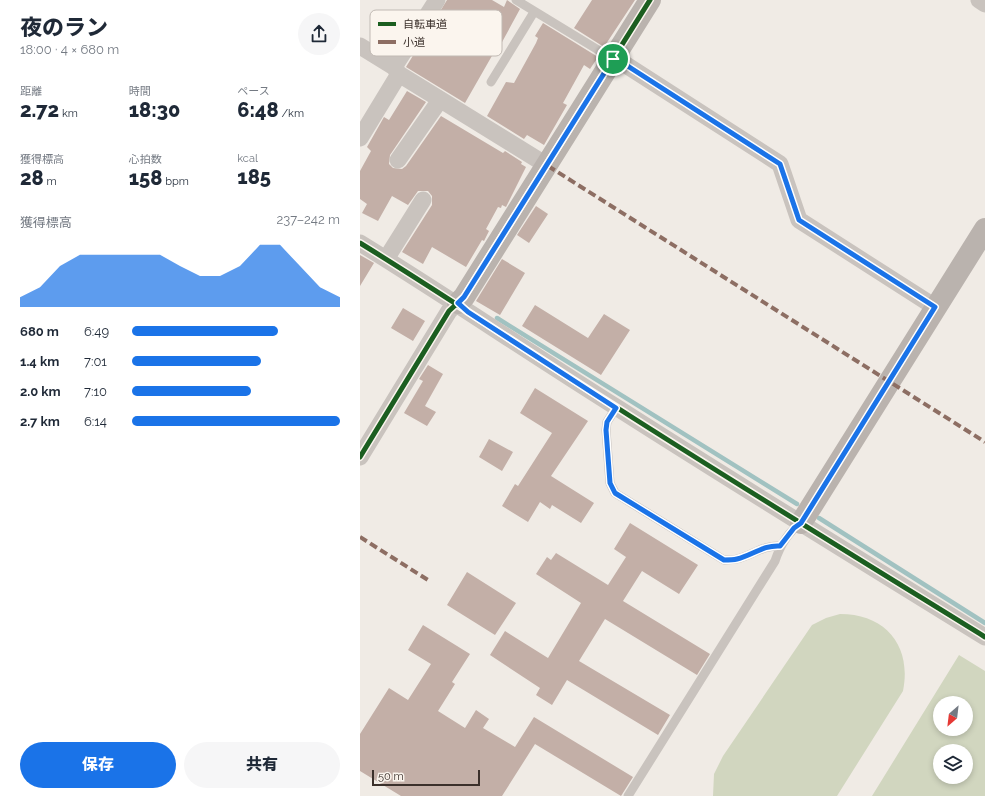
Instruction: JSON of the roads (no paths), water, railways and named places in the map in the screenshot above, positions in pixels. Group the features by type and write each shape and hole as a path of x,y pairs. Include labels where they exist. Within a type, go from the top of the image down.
{"street":[{"path":"431,10 437,0"},
{"path":"360,457 449,311 464,297 548,166 650,0"},
{"path":"979,0 985,4"},
{"path":"360,46 370,53"},
{"path":"374,56 440,100 548,166"},
{"path":"360,138 405,56"},
{"path":"613,59 630,67 780,164 799,220 935,307"},
{"path":"398,160 440,100"},
{"path":"386,259 423,200"},
{"path":"801,523 985,229"},
{"path":"360,243 458,303 468,312 616,408 985,637"}],"lane":[{"path":"516,0 613,59"},
{"path":"491,82 534,12"},
{"path":"616,408 607,422 606,430 610,483 615,493 724,560 737,559 760,548 771,545 780,546"},
{"path":"628,796 775,561 780,546 794,528 801,523"}],"waterway":[{"path":"497,318 797,504"},
{"path":"819,518 985,623"}]}
